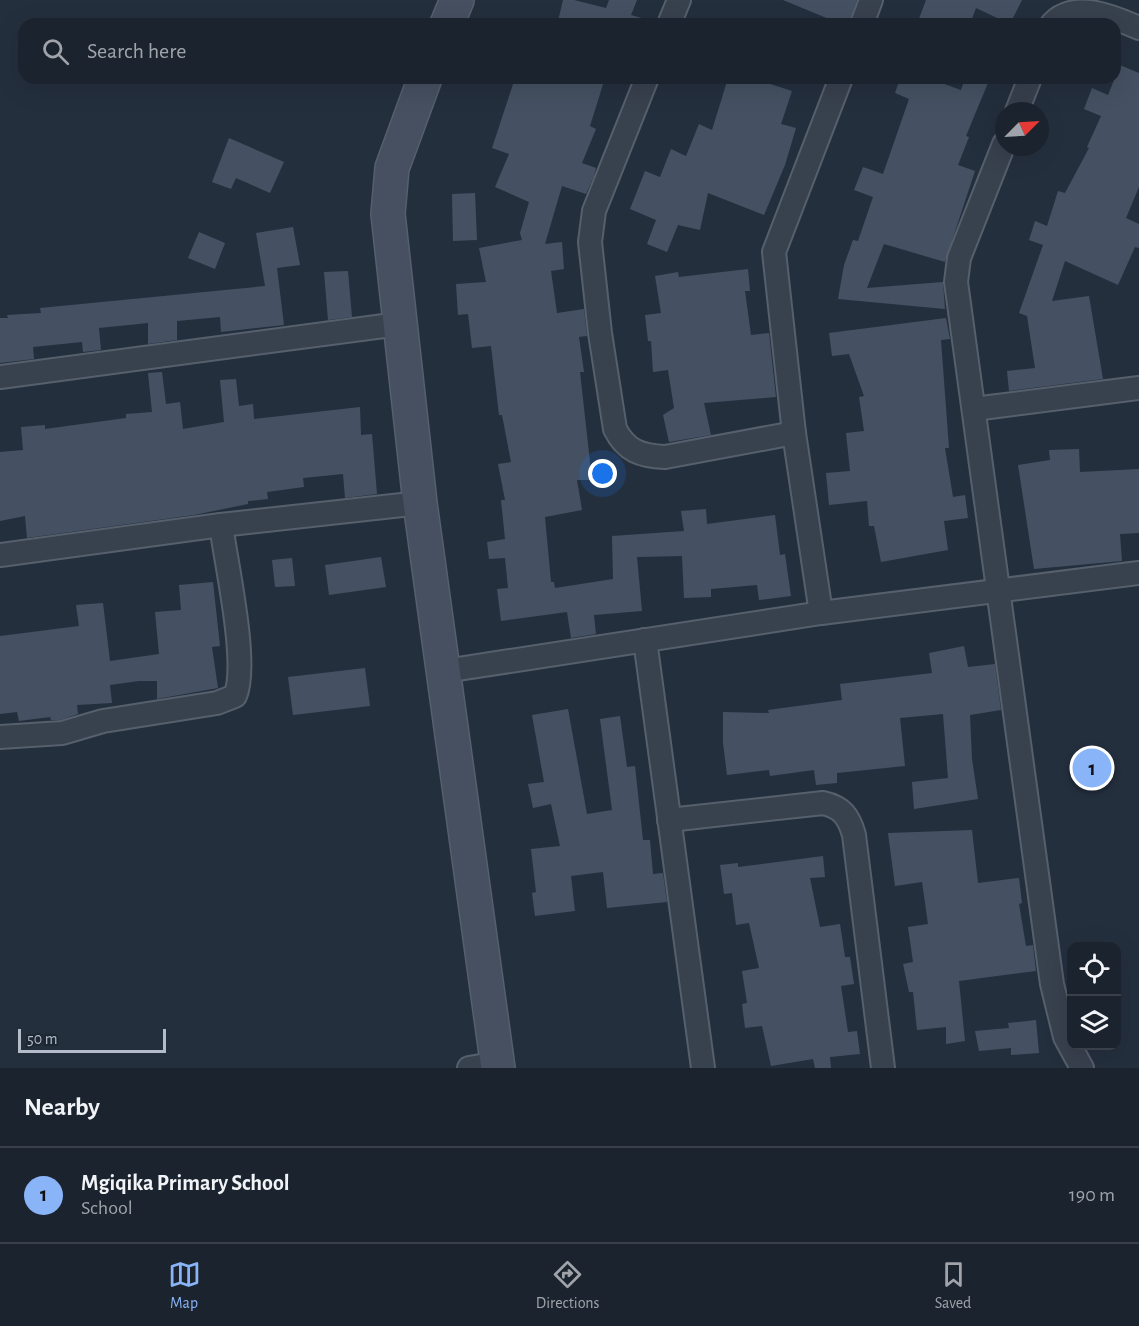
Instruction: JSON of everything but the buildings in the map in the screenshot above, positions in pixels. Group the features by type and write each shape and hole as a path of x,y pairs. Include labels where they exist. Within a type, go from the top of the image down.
{"street":[{"path":"450,18 457,0"},
{"path":"672,18 679,0"},
{"path":"864,18 872,0"},
{"path":"1057,18 1062,11 1078,5 1112,18"},
{"path":"1121,21 1139,28"},
{"path":"423,84 398,146 389,188 388,214 420,503 445,671 488,1066"},
{"path":"646,84 594,211 590,242 600,333 615,429 621,441 632,451 665,457 794,433"},
{"path":"821,613 794,433 774,252 777,239 839,84"},
{"path":"1021,102 1028,84"},
{"path":"999,156 956,270 956,282 1052,984 1065,1037 1082,1068"},
{"path":"0,377 399,324"},
{"path":"974,409 1139,388"},
{"path":"0,555 220,525 420,503"},
{"path":"0,737 62,733 103,721 217,703 235,696 240,681 240,658 220,525"},
{"path":"445,671 821,613 1139,573"},
{"path":"645,640 703,1068"},
{"path":"669,820 823,803 836,806 844,813 854,835 883,1068"}],"place":[{"name":"Mgiqika Primary School","path":"1092,768"}]}
